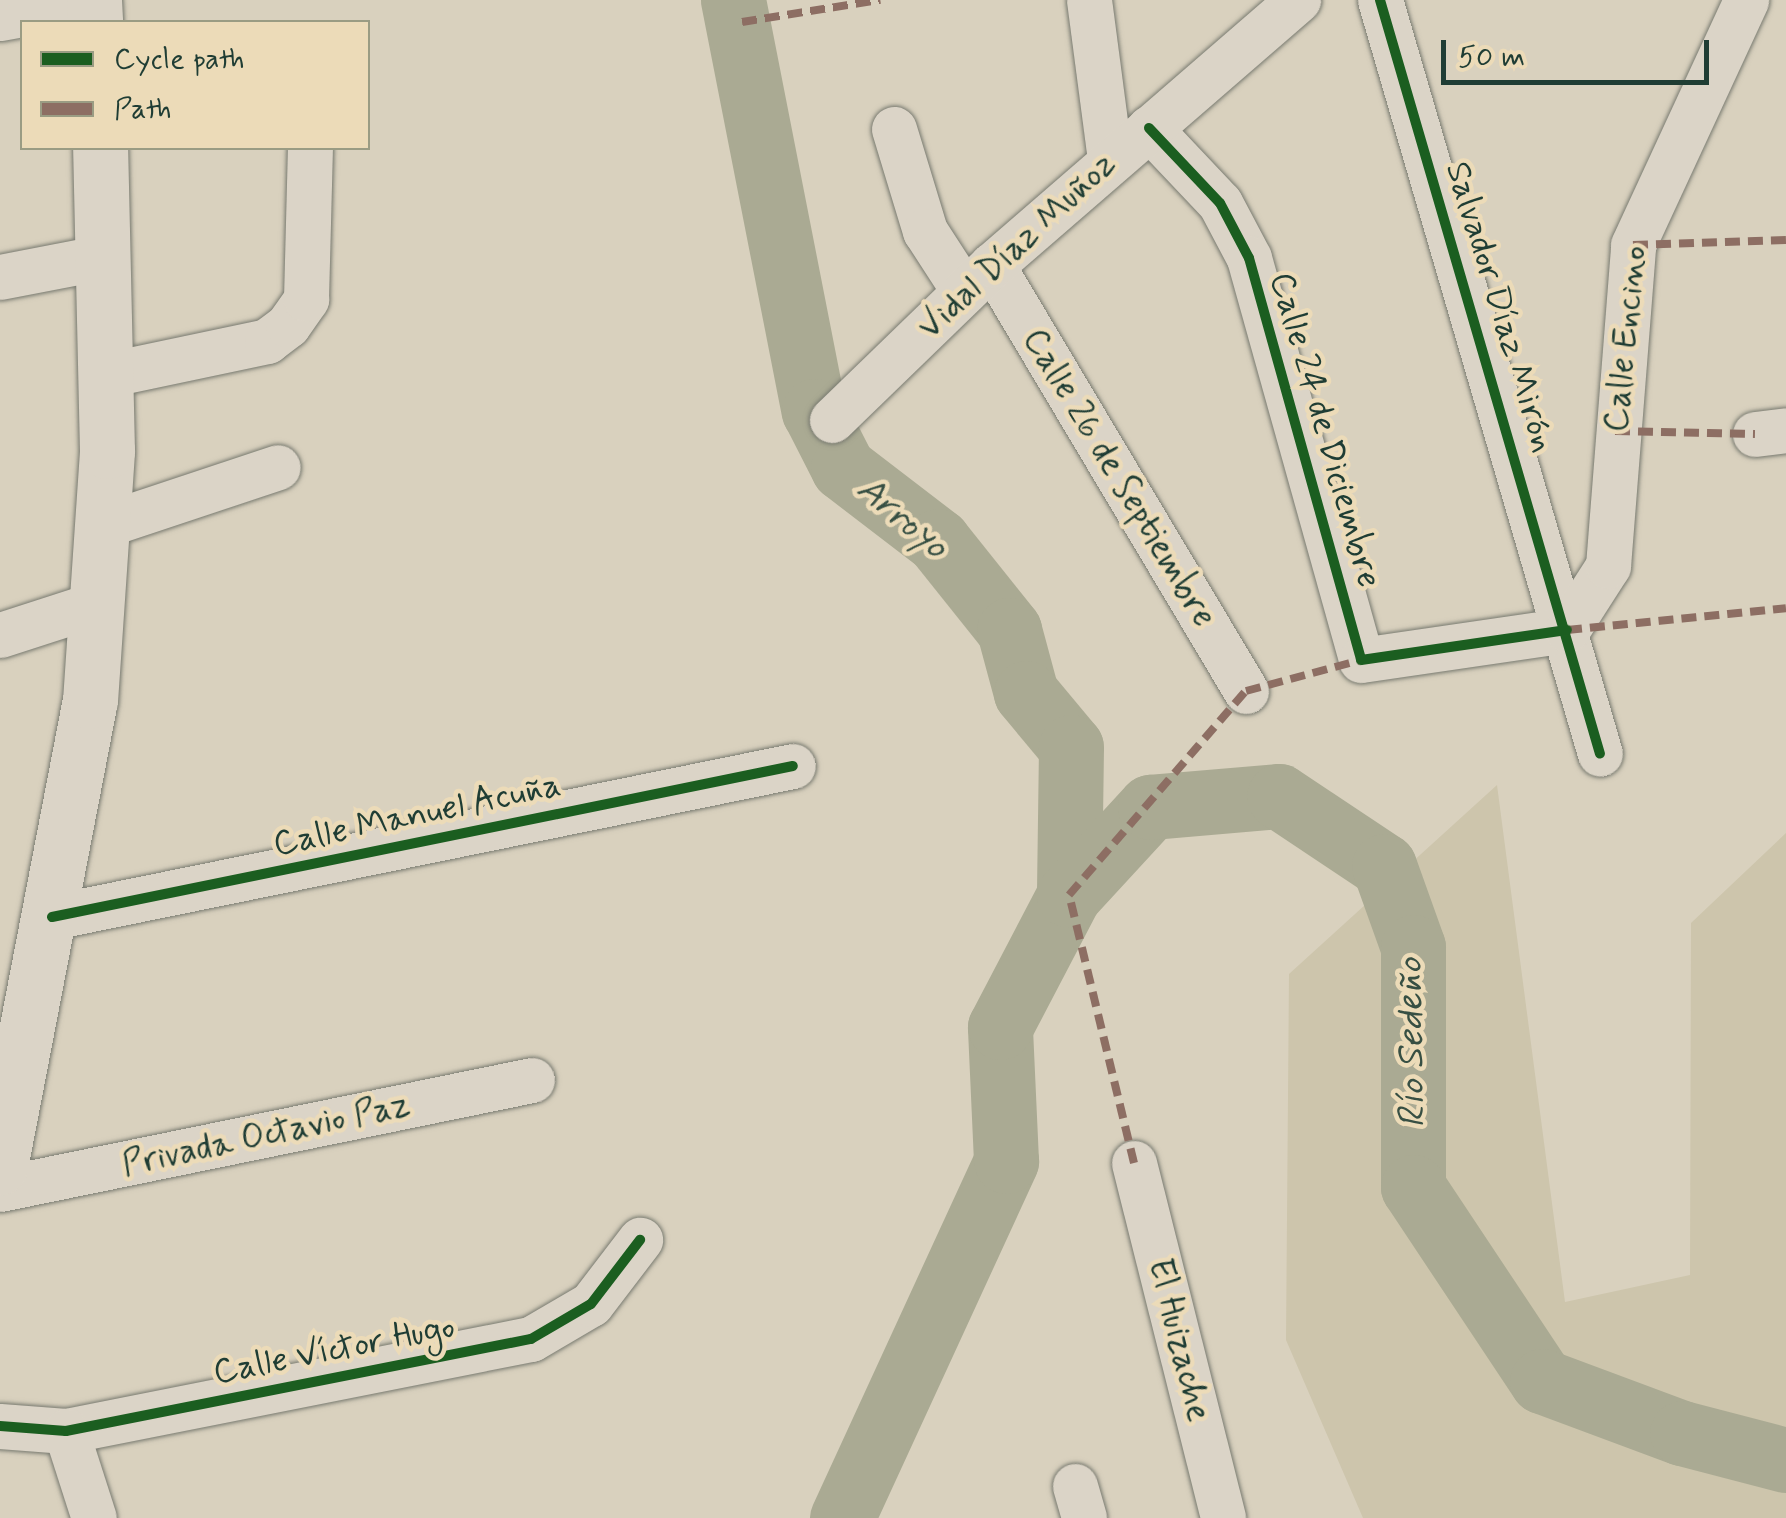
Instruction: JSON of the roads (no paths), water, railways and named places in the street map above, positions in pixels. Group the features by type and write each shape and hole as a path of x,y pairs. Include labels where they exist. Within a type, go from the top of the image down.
{"main road":[{"path":"0,1167 77,789 99,603 106,375 100,150"}],"street":[{"path":"0,18 94,0"},
{"path":"1089,0 1110,159"},
{"name":"Vidal Díaz Muñoz","path":"832,420 978,278 1110,159 1298,0"},
{"name":"Salvador Díaz Mirón","path":"1380,0 1567,630 1600,754"},
{"name":"Calle Encino","path":"1567,630 1608,566 1633,244 1746,0"},
{"name":"Calle 26 de Septiembre","path":"894,128 925,231 978,278 1246,691"},
{"name":"Calle 24 de Diciembre","path":"1149,128 1220,203 1242,241 1361,660 1567,630"},
{"path":"106,375 267,341 288,325 306,299 310,150"},
{"path":"0,277 104,256"},
{"path":"104,526 278,468"},
{"path":"0,634 99,603"},
{"name":"Calle Manuel Acuña","path":"52,917 793,766"},
{"name":"Privada Octavio Paz","path":"0,1189 532,1080"},
{"name":"El Huizache","path":"1134,1163 1223,1518"},
{"name":"Calle Víctor Hugo","path":"0,1426 66,1430 531,1339 591,1304 640,1240"},
{"path":"66,1430 94,1518"}],"waterway":[{"name":"Arroyo","path":"733,0 814,411 843,468 938,541 1009,630 1026,693 1071,747 1069,895"},
{"name":"Río Sedeño","path":"842,1518 1006,1161 1000,1027 1069,895 1150,807 1279,796 1384,866 1413,947 1413,1187 1542,1381 1682,1433 1786,1460"}]}
